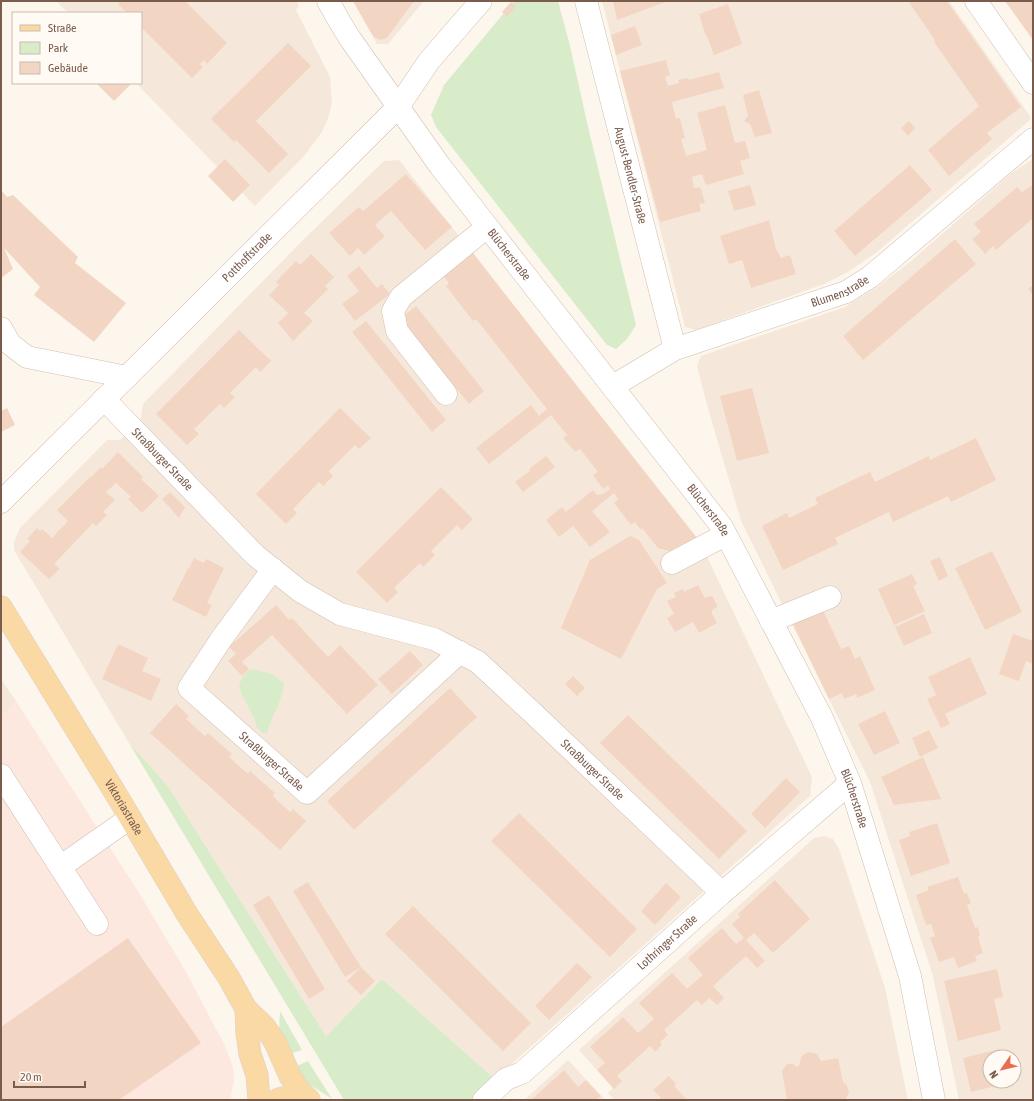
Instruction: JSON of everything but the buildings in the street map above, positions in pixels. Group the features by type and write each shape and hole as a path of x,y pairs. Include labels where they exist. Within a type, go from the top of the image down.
{"main road":[{"name":"Viktoriastraße","path":"1,607 187,914 229,978 246,1009 264,1026 275,1042 290,1076 298,1089 309,1100"},
{"name":"Viktoriastraße","path":"246,1009 247,1033 250,1054 257,1075 259,1100"},
{"path":"277,1100 281,1098 296,1097 309,1100"}],"street":[{"name":"Blücherstraße","path":"328,1 340,24 440,166 613,386 722,528 822,718 850,783 910,976 934,1100"},
{"name":"Potthoffstraße","path":"1,502 398,107 429,61 481,1"},
{"name":"August-Bendler-Straße","path":"586,1 675,349"},
{"path":"976,1 1033,82"},
{"name":"Blumenstraße","path":"613,386 675,349 846,292 870,277 1033,139"},
{"path":"446,394 397,331 393,311 401,297 487,227"},
{"path":"1,328 10,344 27,357 127,377"},
{"name":"Straßburger Straße","path":"104,399 255,555 300,591 340,614 434,639 478,662 722,893"},
{"path":"672,563 725,535"},
{"name":"Straßburger Straße","path":"273,569 222,638 189,688 307,793 460,652"},
{"path":"771,621 830,597"},
{"path":"1,775 97,924"},
{"name":"Lothringer Straße","path":"484,1100 506,1080 522,1073 722,893 850,783"},
{"path":"60,867 130,818"}],"shaded area":[{"path":"56,1 297,1 299,6 296,10 330,77 332,102 329,116 322,132 304,156 255,206 137,84 142,84 142,12 67,12"},
{"path":"353,1 424,1 388,44 377,44"},
{"path":"602,1 949,1 1030,116 1030,120 877,252 848,272 824,284 696,330 685,327"},
{"path":"1033,159 1033,1100 959,1100 933,976 870,782 741,521 697,366 701,356 845,307 877,287 910,262 1013,172"},
{"path":"399,160 699,540 812,777 810,796 495,1079 382,979 326,1036 167,785 129,743 14,550 14,542 20,528 107,440 120,440 141,418 143,404 299,244 384,161"},
{"path":"1,679 16,701 1,717"},
{"path":"16,701 139,893 186,972 225,1046 233,1067 234,1080 230,1100 1,1100 1,717"},
{"path":"824,836 833,839 839,849 885,988 908,1100 614,1100 608,1093 613,1088 579,1050 814,838"},
{"path":"568,1060 605,1100 524,1100"}],"green space":[{"path":"514,1 558,1 636,325 627,339 616,349 607,345 436,127 431,115 444,85"},
{"path":"252,669 272,674 284,683 279,703 267,733 262,733 256,726 255,720 239,687 241,680 246,673"},
{"path":"129,743 167,785 326,1036 382,979 495,1079 473,1100 344,1100"},
{"path":"280,1011 302,1050 289,1054 279,1032"},
{"path":"308,1061 332,1099 307,1082 295,1067"}]}
